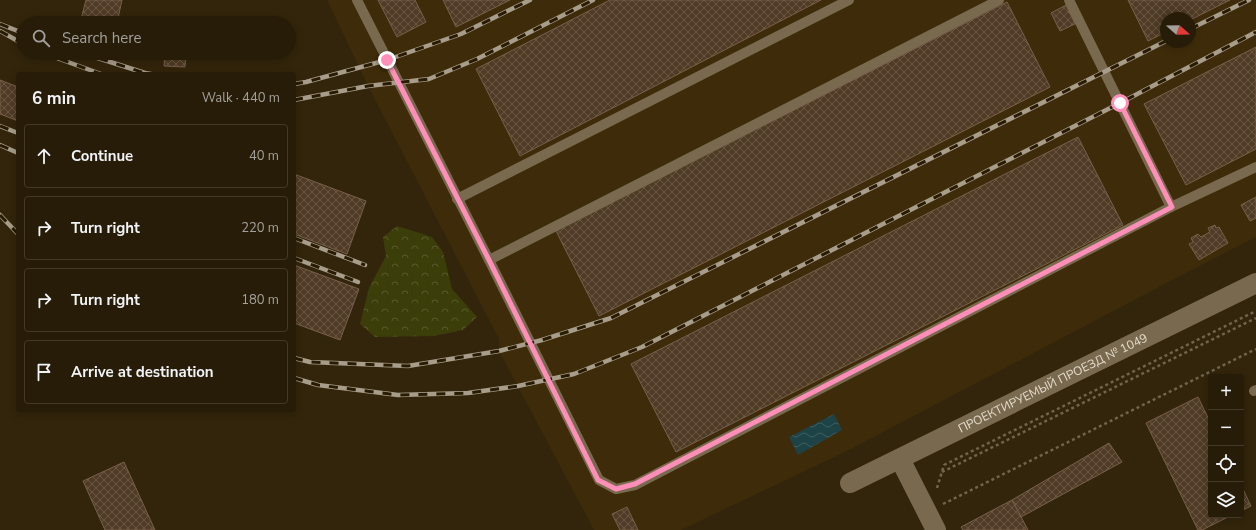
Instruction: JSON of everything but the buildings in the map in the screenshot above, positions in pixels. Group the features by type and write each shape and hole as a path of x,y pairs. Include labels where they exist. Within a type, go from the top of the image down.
{"street":[{"name":"ПРОЕКТИРУЕМЫЙ ПРОЕЗД № 1049","path":"850,484 1256,283"},
{"path":"900,459 936,530"}],"lane":[{"path":"357,0 489,260 598,480 616,489 642,481 1172,207 1256,167"},
{"path":"457,199 849,0"},
{"path":"489,260 1000,0"},
{"path":"1069,0 1172,207"}],"path":[{"path":"939,494 936,489 944,465 1256,311"},
{"path":"942,472 1256,318"},
{"path":"943,504 1256,349"},
{"path":"941,499 946,510"}],"shaded area":[{"path":"327,0 1256,0 1256,237 845,452 681,530 594,530 499,351 499,339 368,86"}],"green space":[{"path":"397,226 432,237 443,252 452,289 477,317 463,330 434,336 375,337 360,324 369,288 386,256 383,237"}],"water":[{"path":"834,414 842,430 798,455 789,437"}],"railway":[{"path":"296,84 387,60 461,34 530,0"},
{"path":"296,100 368,86 429,79 477,59 593,0"},
{"path":"1196,26 1249,0"},
{"path":"0,24 16,30"},
{"path":"0,31 16,40"},
{"path":"296,379 318,385 398,395 468,393 518,386 574,374 642,347 1256,32"},
{"path":"296,358 310,362 408,366 499,351 542,340 611,318 1160,44"},
{"path":"62,60 95,72"},
{"path":"104,60 142,72"},
{"path":"0,126 16,132"},
{"path":"0,145 16,152"},
{"path":"0,215 16,232"},
{"path":"296,239 365,265"},
{"path":"296,259 358,282"}],"route":[{"path":"387,60 489,260 598,480 616,489 635,484 1172,207 1120,103"}]}
